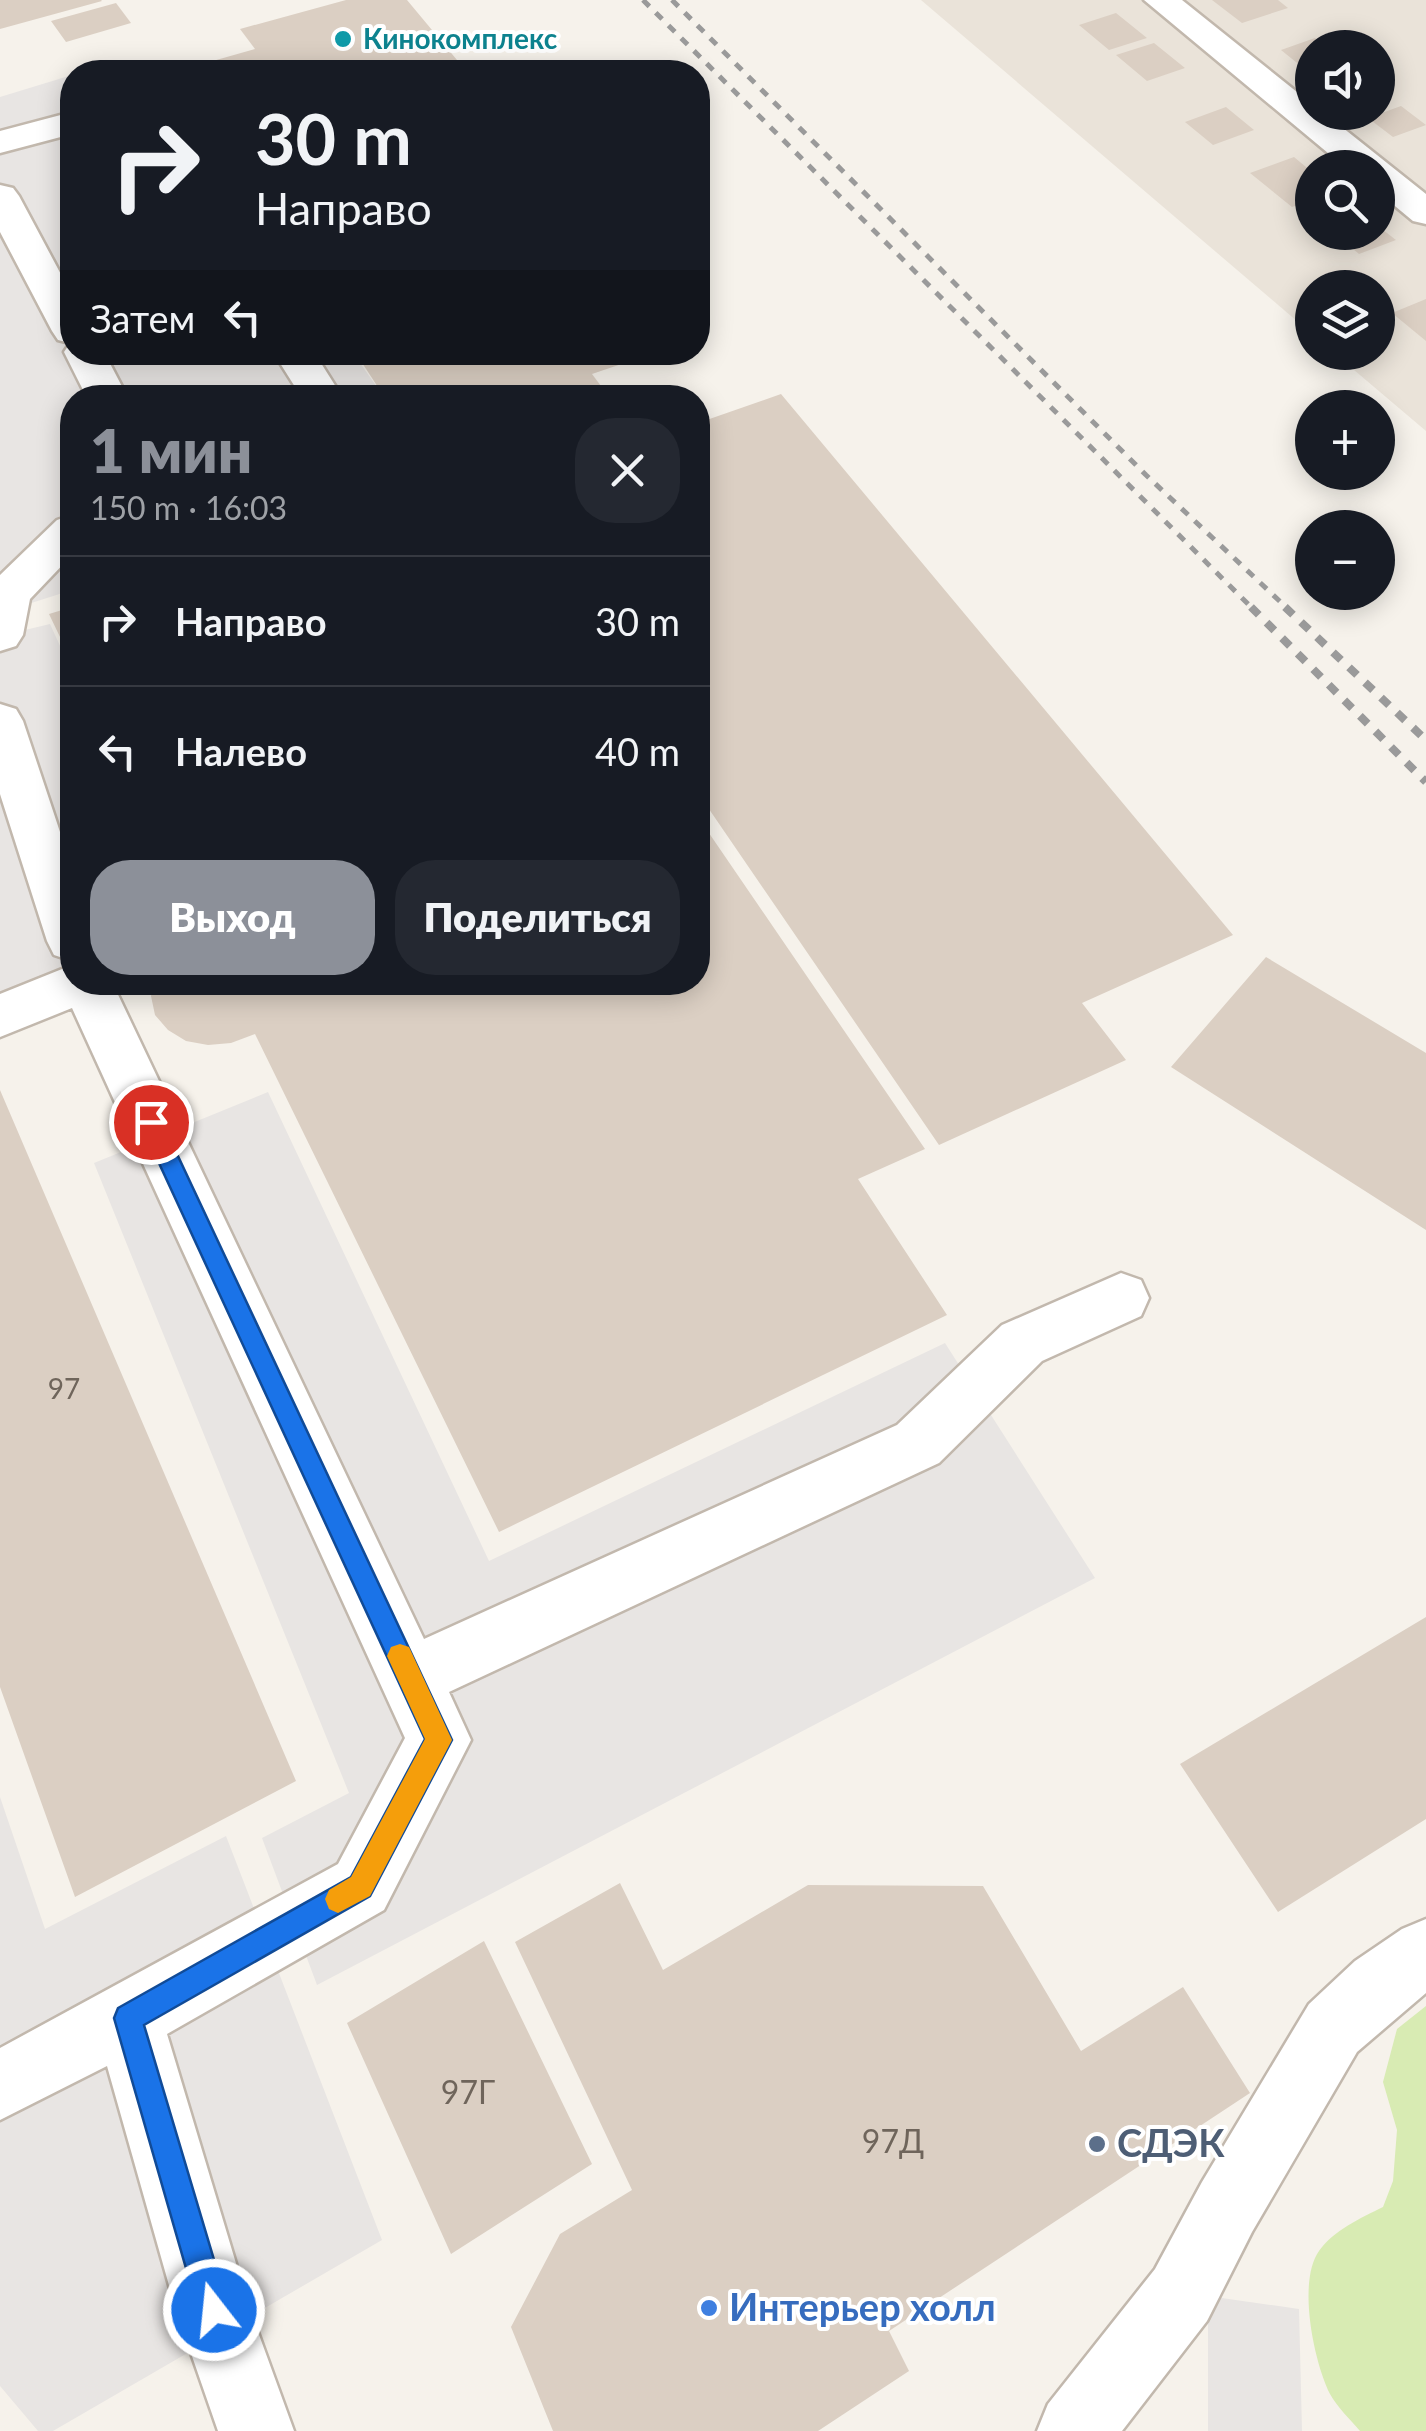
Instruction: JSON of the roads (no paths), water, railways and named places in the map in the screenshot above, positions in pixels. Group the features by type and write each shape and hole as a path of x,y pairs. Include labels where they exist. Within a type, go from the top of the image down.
{"street":[{"path":"1161,0 1347,150"},
{"path":"0,142 60,126"},
{"path":"1395,188 1426,213"},
{"path":"0,196 60,308"},
{"path":"0,286 43,276"},
{"path":"0,635 9,593 60,542"},
{"path":"0,721 60,904"},
{"path":"0,1016 60,992"},
{"path":"0,2086 361,1887 438,1740 90,995"},
{"path":"410,1678 918,1444 1022,1343 1121,1298"},
{"path":"1075,2431 1181,2295 1227,2207 1333,2028 1379,1984 1426,1953"},
{"path":"128,2018 214,2310 256,2431"}],"railway":[{"path":"643,0 703,60"},
{"path":"672,0 1146,475 1288,609"},
{"path":"710,67 1253,609"},
{"path":"1285,607 1426,740"},
{"path":"1253,609 1426,782"}],"place":[{"name":"Кинокомплекс","path":"343,39"},
{"name":"СДЭК","path":"1097,2144"},
{"name":"Интерьер холл","path":"709,2308"}]}
